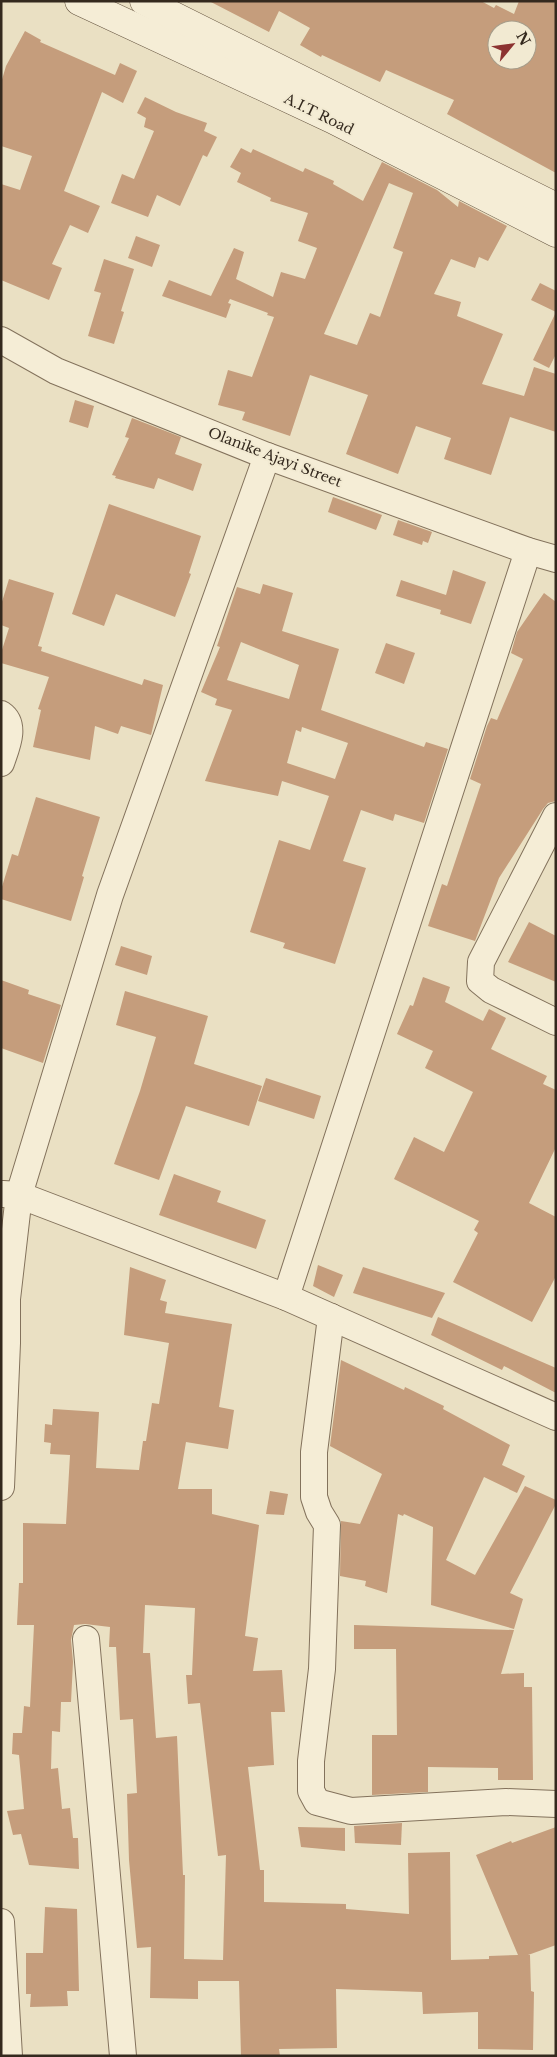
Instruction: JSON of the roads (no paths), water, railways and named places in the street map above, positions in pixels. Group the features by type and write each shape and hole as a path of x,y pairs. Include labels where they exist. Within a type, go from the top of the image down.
{"street":[{"name":"A.I.T Road","path":"79,1 332,119 556,233"},
{"name":"A.I.T Road","path":"144,1 556,207"},
{"name":"Olanike Ajayi Street","path":"1,340 56,371 267,456 528,551 556,559"},
{"path":"1,1487 7,1343 10,1194 110,895 267,456"},
{"path":"286,1297 528,551"},
{"path":"1,714 6,717 10,736 1,763"},
{"path":"556,816 481,962 480,981 491,990 556,1022"},
{"path":"10,1194 286,1297 556,1417"},
{"path":"331,1317 314,1452 314,1497 319,1512 327,1525 322,1669 311,1761 311,1790 317,1802 351,1811 506,1802 556,1804"},
{"path":"86,1639 123,2056"},
{"path":"1,1922 9,2056"}]}
